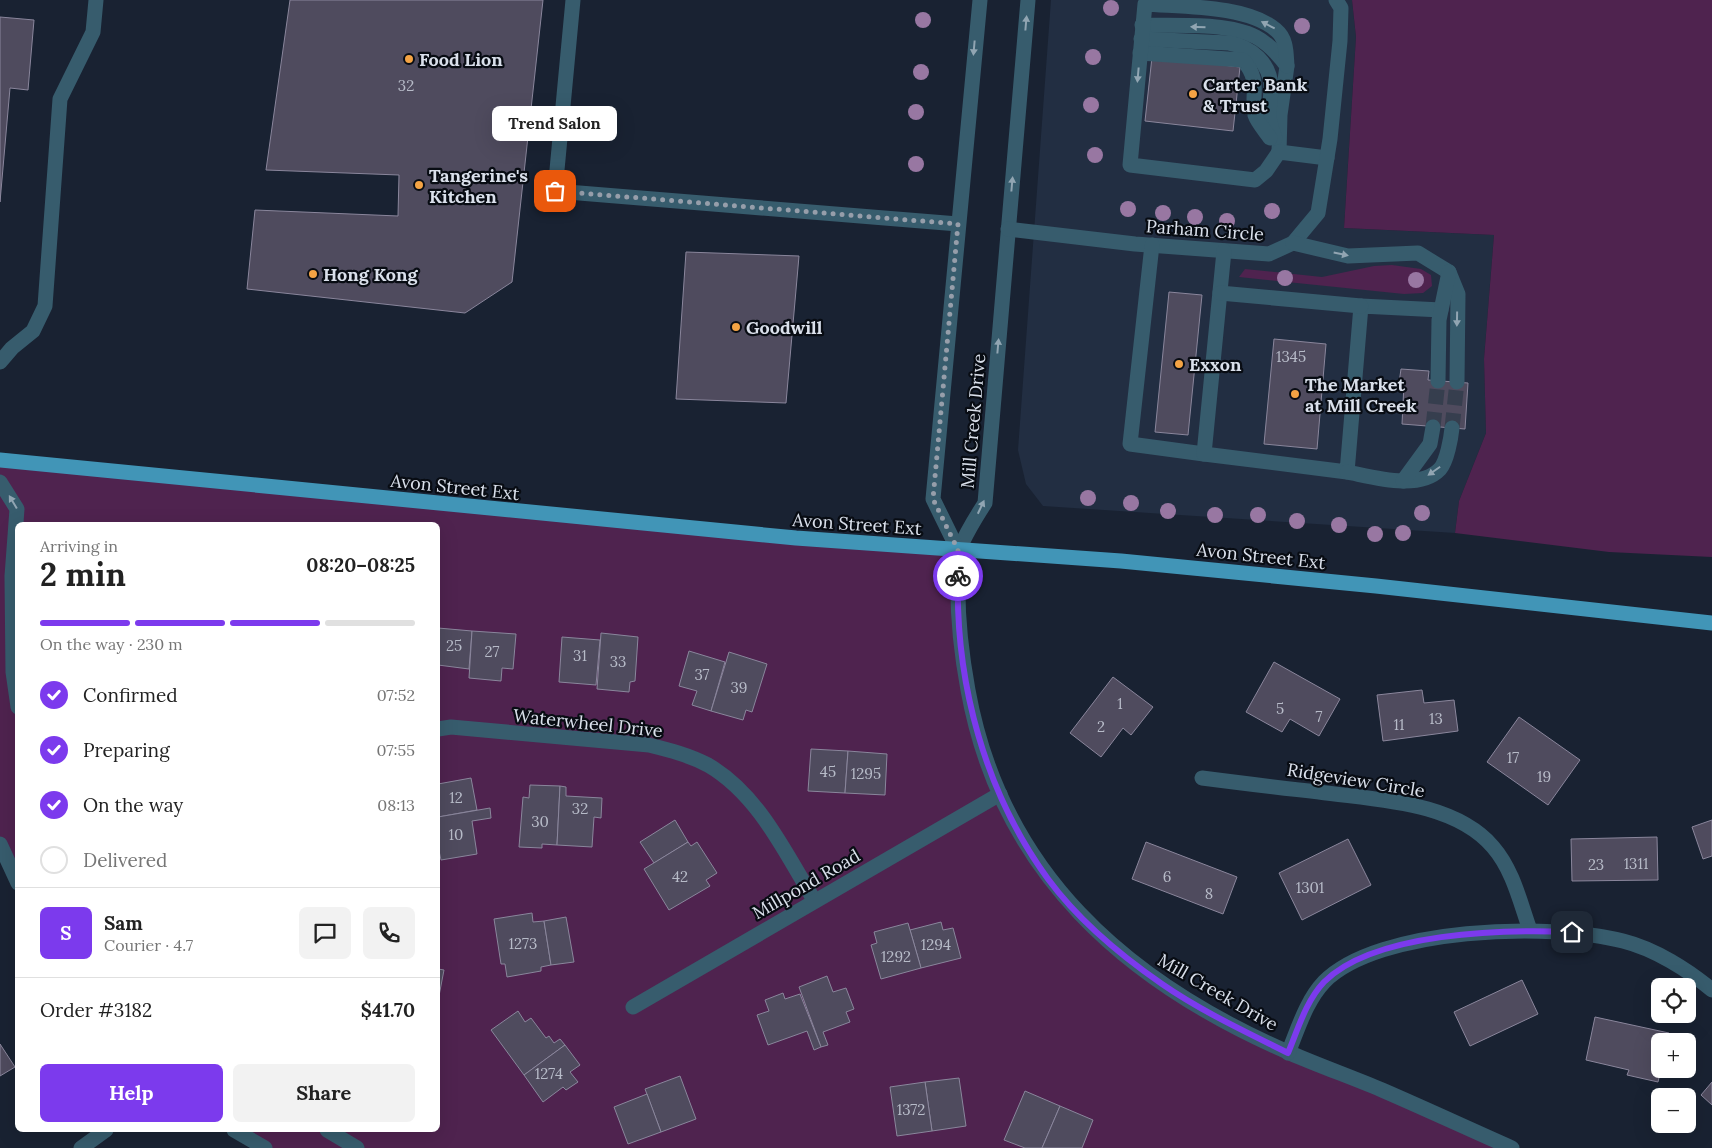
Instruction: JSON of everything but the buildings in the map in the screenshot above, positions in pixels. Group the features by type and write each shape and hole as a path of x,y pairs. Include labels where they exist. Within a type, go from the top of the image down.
{"main road":[{"name":"Avon Street Ext","path":"0,460 570,517 958,550 1140,563 1376,586 1712,623"}],"street":[{"path":"0,362 12,348 33,331 45,306 60,99 93,32 96,0"},
{"path":"574,0 555,191 958,224"},
{"path":"958,550 933,499 980,0"},
{"name":"Mill Creek Drive","path":"1028,0 985,503 958,550 959,644 970,706 986,760 1000,794 1024,842 1049,880 1077,914 1110,945 1163,985 1234,1026 1288,1053 1380,1090 1512,1148"},
{"name":"Parham Circle","path":"1008,229 1152,245 1269,254 1294,243 1318,213 1327,158 1340,41 1341,8 1336,0"},
{"path":"1144,4 1242,12 1277,30 1286,46 1287,66 1280,115 1280,152 1266,171 1255,180 1130,165 1144,4"},
{"path":"1141,39 1237,30 1256,37 1274,50 1287,66"},
{"path":"1141,39 1229,44 1242,46 1257,55 1267,70 1271,86 1269,118 1280,152"},
{"path":"1280,152 1327,158"},
{"path":"1294,243 1348,256 1418,253 1450,272 1458,294 1457,382"},
{"path":"1152,245 1130,444 1417,482 1440,468 1450,443 1452,428"},
{"path":"1204,454 1224,251"},
{"path":"1438,381 1441,310 1450,272"},
{"path":"1220,293 1361,306 1441,310"},
{"path":"1347,472 1361,306"},
{"path":"1403,481 1430,444 1433,427"},
{"path":"0,482 17,509 16,522"},
{"path":"15,536 12,576 13,672 15,686"},
{"name":"Waterwheel Drive","path":"440,729 451,728 649,745 681,754 708,765 736,786 759,811 814,900"},
{"name":"Ridgeview Circle","path":"1202,778 1403,803 1440,813 1473,829 1493,847 1508,869 1530,930"},
{"name":"Millpond Road","path":"632,1007 1000,794"},
{"path":"0,844 15,876"},
{"path":"1288,1053 1311,999 1325,982 1347,965 1379,950 1416,941 1530,930 1572,932 1624,941 1663,958 1710,984"},
{"path":"81,1148 103,1132"},
{"path":"237,1132 265,1148"},
{"path":"330,1132 358,1148"}],"shaded area":[{"path":"1051,0 1352,0 1356,37 1344,228 1494,235 1484,359 1486,433 1459,501 1455,533 1043,506 1026,484 1018,450"},
{"path":"1352,0 1712,0 1712,557 1609,552 1455,533 1459,501 1486,433 1484,359 1494,235 1344,228 1356,37"},
{"path":"1392,265 1421,269 1431,275 1432,286 1423,293 1404,294 1239,277 1245,269 1322,277 1374,266"},
{"path":"0,460 958,550 959,644 1000,794 1077,914 1234,1026 1512,1148 265,1148 237,1132 440,1132 440,522 15,522 15,878 0,844"}],"tunnel":[{"path":"1433,427 1438,381"},
{"path":"1452,428 1457,382"}],"way so far":[{"path":"555,191 958,224 933,499 958,550 958,576"}],"place":[{"name":"Food Lion","path":"409,59"},
{"name":"Carter Bank & Trust","path":"1193,94"},
{"name":"Tangerine's Kitchen","path":"419,185"},
{"name":"Trend Salon","path":"555,191"},
{"name":"Hong Kong","path":"313,274"},
{"name":"Goodwill","path":"736,327"},
{"name":"Exxon","path":"1179,364"},
{"name":"The Market at Mill Creek","path":"1295,394"}],"route":[{"path":"958,576 959,644 970,706 986,760 1000,794 1024,842 1049,880 1077,914 1110,945 1163,985 1234,1026 1288,1053 1311,999 1325,982 1347,965 1379,950 1416,941 1518,930 1572,932"}]}
